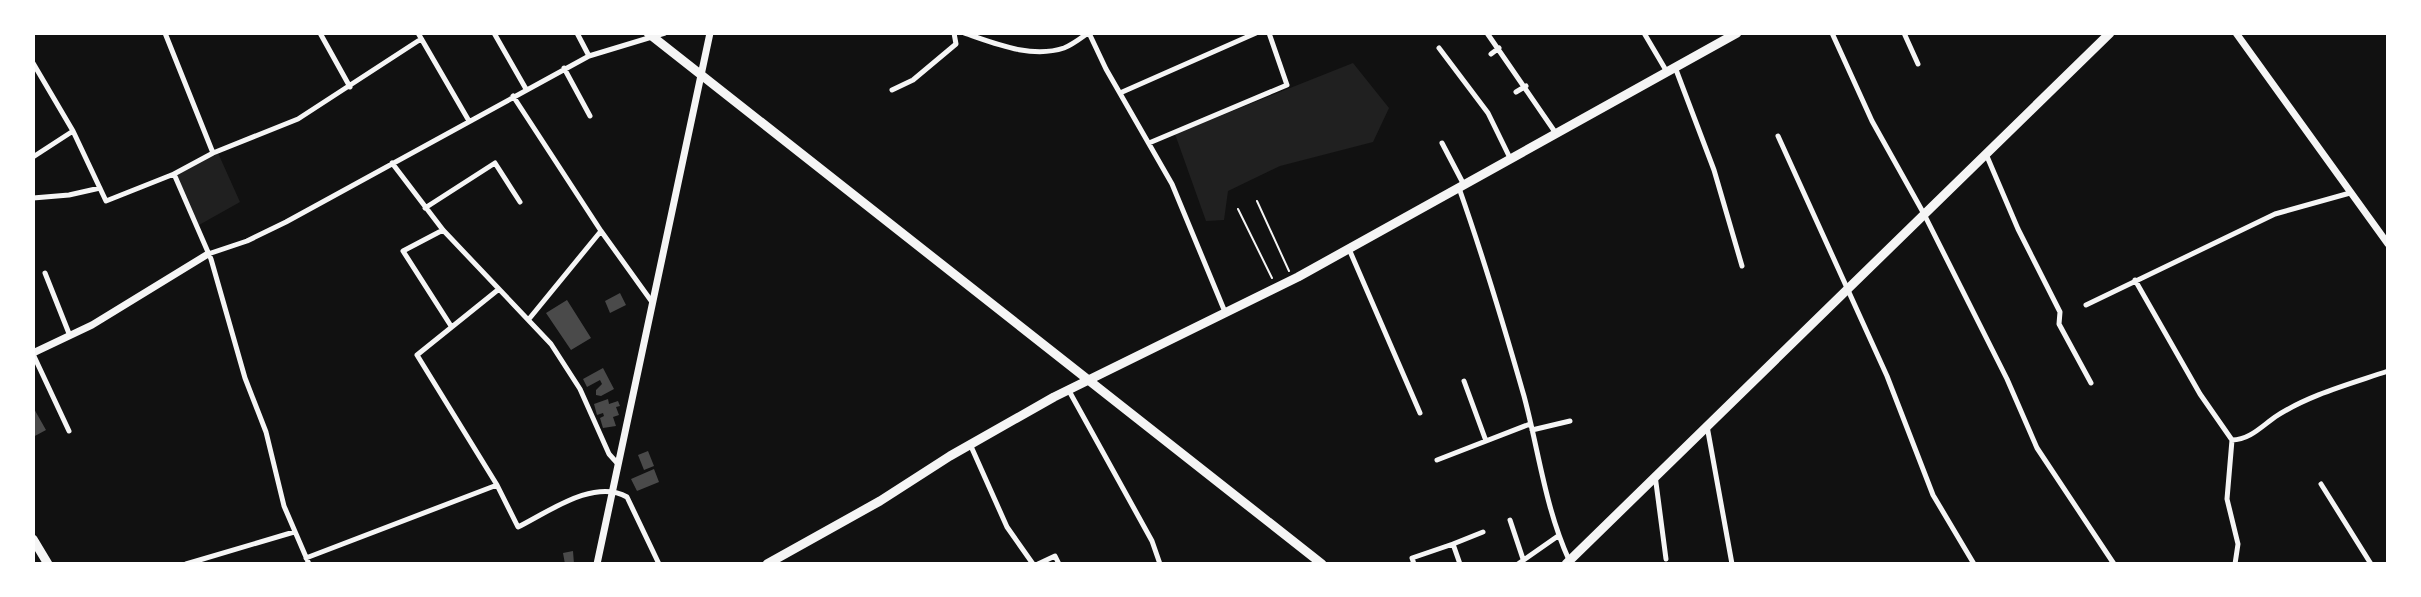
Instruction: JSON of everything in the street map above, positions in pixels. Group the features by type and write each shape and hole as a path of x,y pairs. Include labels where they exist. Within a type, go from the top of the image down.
{"main road":[{"path":"767,564 880,501 970,444 1068,389 1349,250 1555,132 1737,33"},
{"path":"1569,563 2110,33"},
{"path":"650,35 1322,564"},
{"path":"33,539 48,564"}],"street":[{"path":"165,33 214,153"},
{"path":"320,33 350,87"},
{"path":"494,33 526,89"},
{"path":"577,33 589,56"},
{"path":"69,431 33,353 70,336 208,254 247,241 564,68 589,56 650,35 665,33"},
{"path":"597,564 710,33"},
{"path":"892,90 913,80 956,44 954,33"},
{"path":"964,33 1003,47 1044,50 1063,48 1089,33 1119,93 1172,184 1225,312"},
{"path":"1119,93 1256,33"},
{"path":"1149,143 1287,85 1269,33"},
{"path":"1487,33 1555,132"},
{"path":"1644,33 1671,69 1714,170 1742,266"},
{"path":"1832,33 1872,121 1924,215 2007,379 2037,448 2114,564"},
{"path":"1904,33 1918,64"},
{"path":"2236,33 2350,193 2385,234 2388,244"},
{"path":"33,63 73,131 106,201 174,174 214,153 273,131 350,87 419,36 468,121"},
{"path":"1439,48 1488,113 1510,158"},
{"path":"1491,54 1499,48"},
{"path":"564,68 590,116"},
{"path":"1517,92 1525,86"},
{"path":"513,96 601,231 652,302"},
{"path":"33,157 73,131"},
{"path":"1778,136 1892,388 1933,495 1974,564"},
{"path":"1442,144 1462,186 1531,427 1546,499 1569,563"},
{"path":"1986,154 2018,229 2060,312 2059,324 2091,383"},
{"path":"392,163 443,230 551,344 580,389 609,454 618,464"},
{"path":"425,208 495,163 520,202"},
{"path":"174,174 208,254 245,378 267,432 284,506 308,561 498,485"},
{"path":"33,198 69,195 100,188"},
{"path":"2086,306 2275,214 2350,193"},
{"path":"443,230 403,251 451,326"},
{"path":"529,319 601,231"},
{"path":"1349,250 1420,413"},
{"path":"45,273 70,336"},
{"path":"2135,281 2200,394 2232,440 2227,499 2238,544 2235,564"},
{"path":"499,289 417,355 498,485 518,527 595,492 612,491 627,498 659,564"},
{"path":"2067,359 2076,354"},
{"path":"2232,440 2243,440 2279,415 2317,396 2388,371"},
{"path":"1464,381 1486,441"},
{"path":"1068,389 1152,541 1160,564"},
{"path":"1437,460 1531,427 1570,421"},
{"path":"1707,425 1732,564"},
{"path":"970,444 1007,527 1032,564"},
{"path":"1656,475 1666,559"},
{"path":"2321,484 2371,564"},
{"path":"1510,520 1520,561 1558,536"},
{"path":"186,564 294,532"},
{"path":"1414,564 1412,558 1483,533"},
{"path":"1453,544 1460,564"},
{"path":"1038,564 1055,556 1059,564"}],"path":[{"path":"1257,201 1290,272"},
{"path":"1238,209 1274,282"}],"shaded area":[{"path":"1353,63 1389,108 1373,142 1280,166 1228,191 1224,220 1206,221 1175,134"},
{"path":"218,153 240,202 199,225 177,175"}],"building":[{"path":"620,293 626,305 610,313 605,301"},
{"path":"567,300 591,338 571,350 546,313"},
{"path":"603,368 614,389 601,396 596,395 596,390 602,384 600,380 587,387 583,379"},
{"path":"608,399 609,404 618,401 620,406 616,407 619,415 613,417 616,426 603,428 600,418 604,416 603,413 597,415 594,404"},
{"path":"33,407 46,430 33,437"},
{"path":"648,451 654,466 644,470 638,455"},
{"path":"654,469 659,482 637,491 631,479"},
{"path":"573,551 574,564 565,564 563,553"}]}
